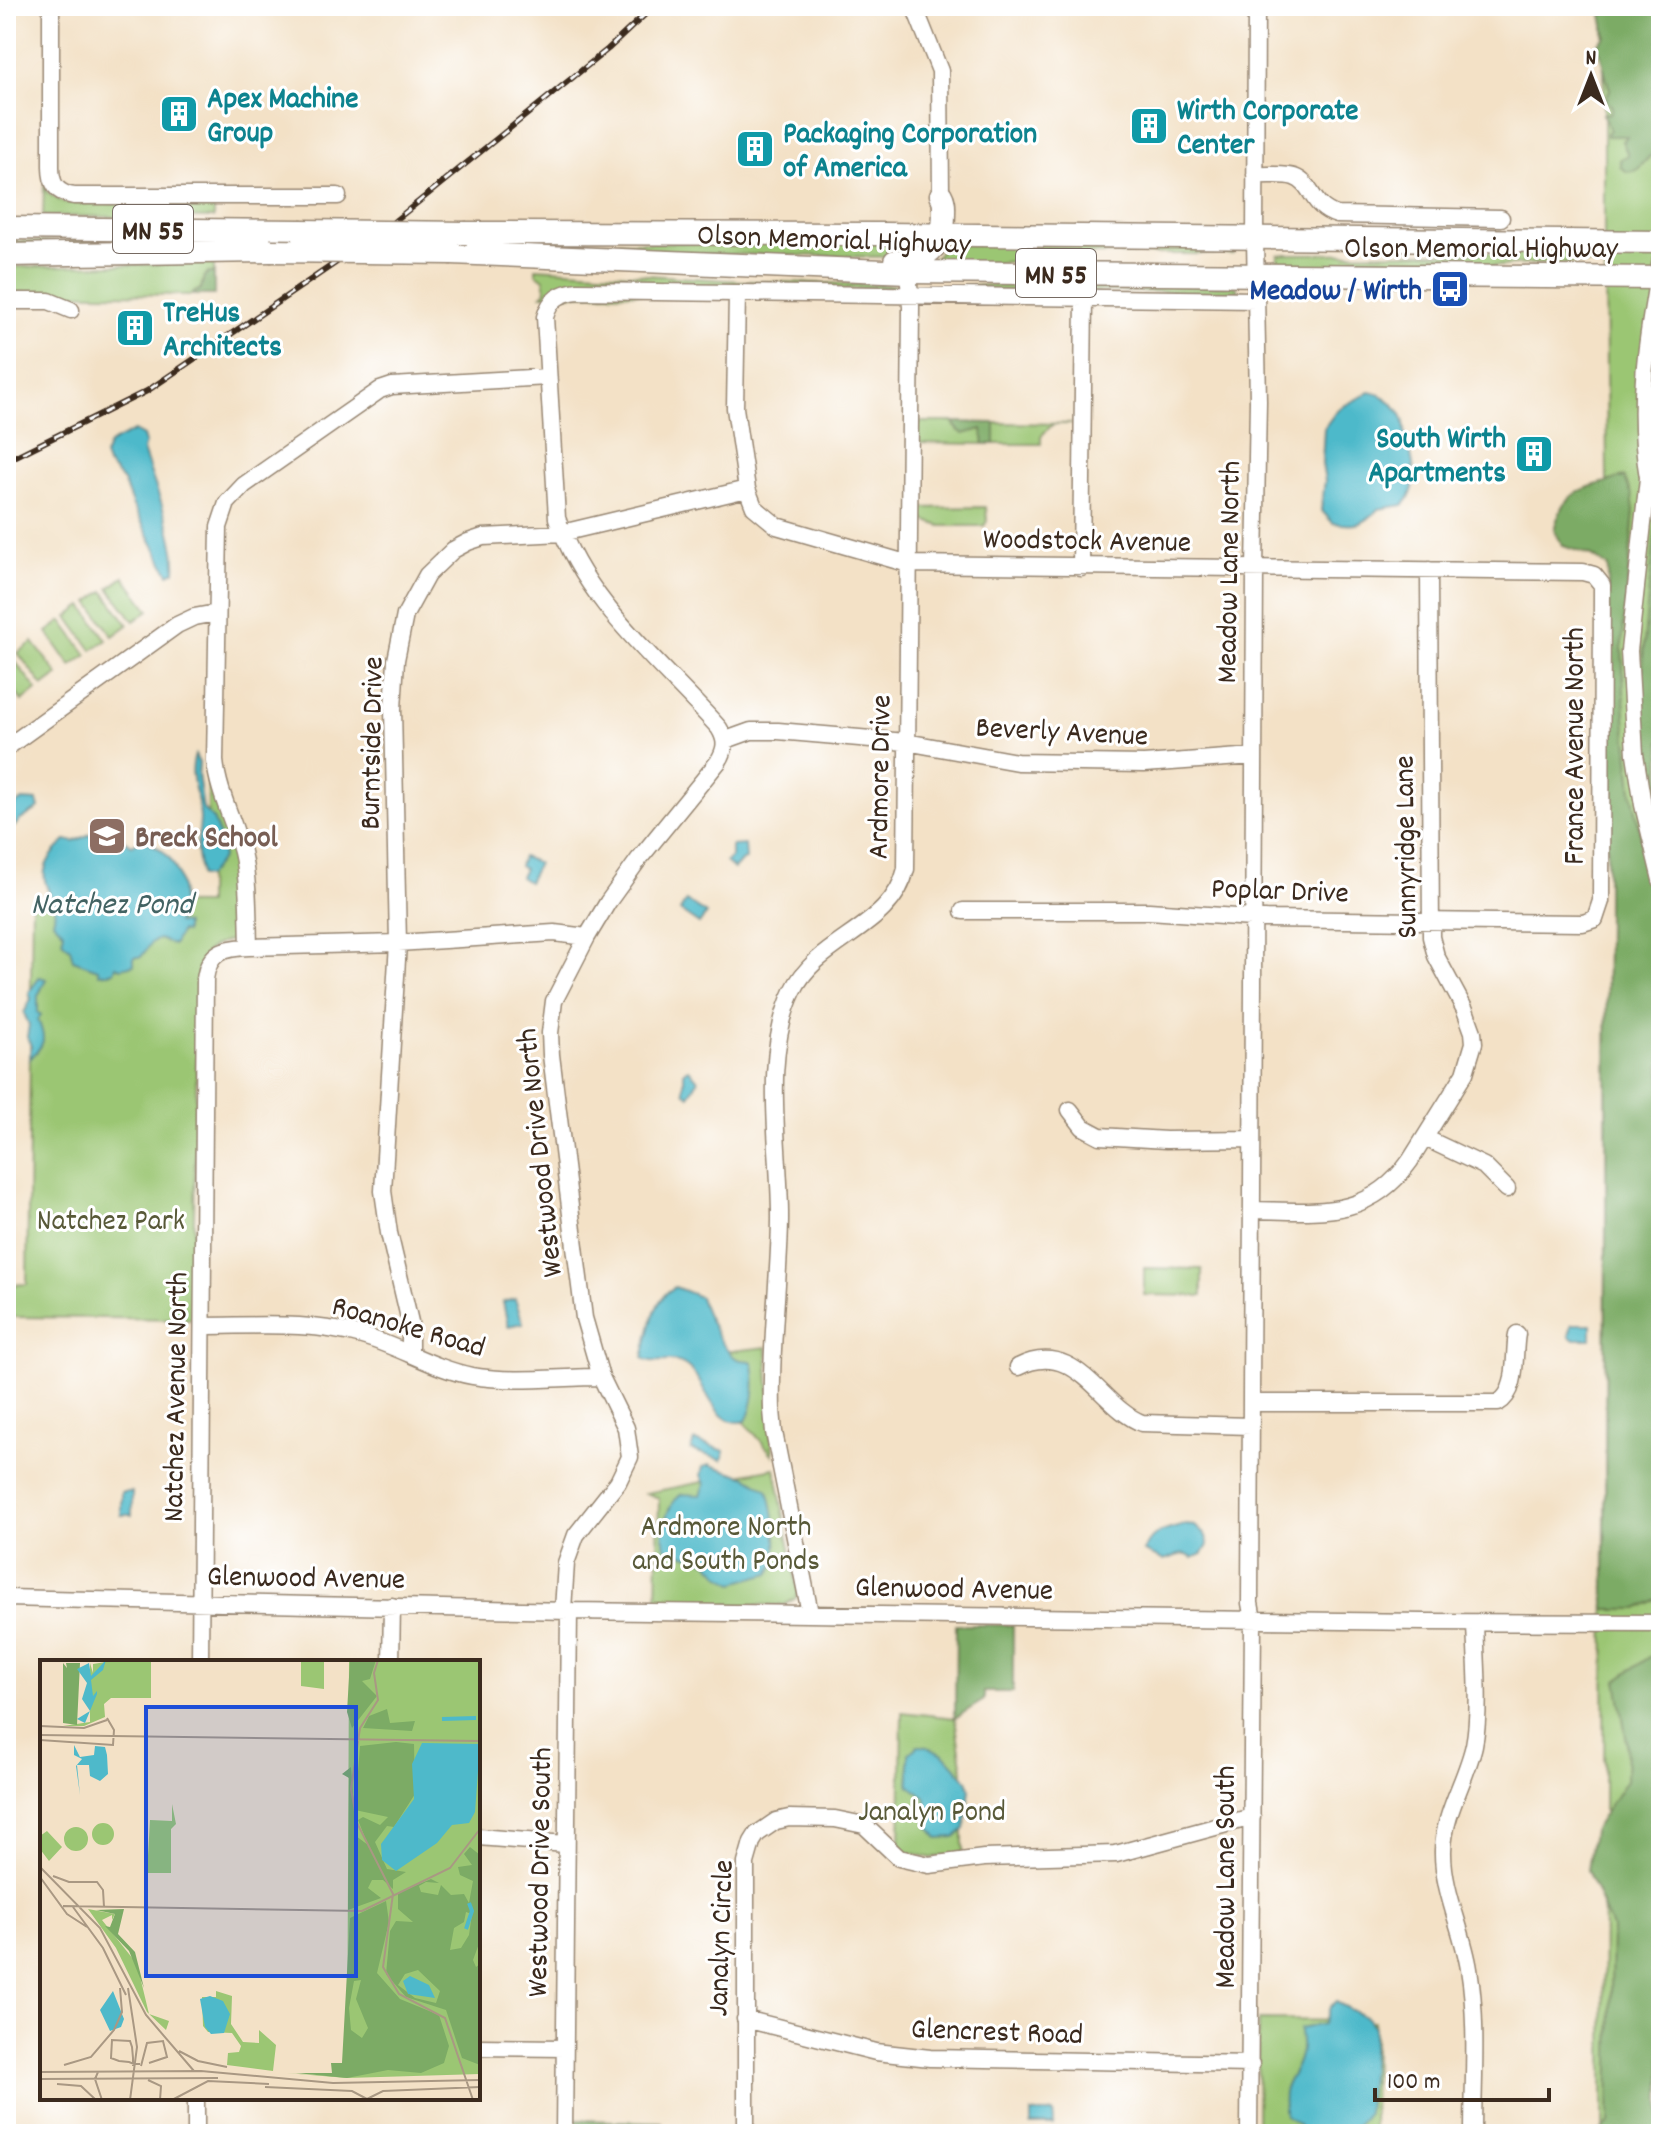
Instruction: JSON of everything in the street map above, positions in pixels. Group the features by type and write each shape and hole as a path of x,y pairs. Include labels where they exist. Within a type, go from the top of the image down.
{"main road":[{"path":"690,264 756,258 910,261 933,251 942,234 944,202 941,195"},
{"name":"Olson Memorial Highway","path":"6,228 1661,242"},
{"name":"Olson Memorial Highway","path":"6,255 270,251 452,253 908,272 1256,276 1660,272"}],"street":[{"path":"51,6 51,166 56,189 74,196 338,196"},
{"path":"914,6 940,71 941,195"},
{"name":"Meadow Lane North","path":"1251,1426 1256,6"},
{"path":"1255,175 1295,178 1307,188 1317,204 1337,215 1501,218"},
{"name":"Ardmore Drive","path":"810,1613 772,1410 780,1220 777,1052 787,1004 804,973 823,954 884,910 904,879 907,859 909,564 908,272"},
{"path":"1648,478 1643,447 1644,362 1660,272"},
{"path":"726,740 719,728 614,615 577,566 562,533 557,518 545,317 555,297 564,292 578,291 1256,300"},
{"path":"737,294 735,408 747,489"},
{"path":"1081,568 1084,298"},
{"path":"6,301 49,301 71,310"},
{"path":"249,947 242,853 216,769 216,613 219,527 224,510 244,485 380,390 392,386 548,377"},
{"path":"1661,426 1659,448 1648,478 1629,651 1635,754 1643,805 1661,880"},
{"name":"Burntside Drive","path":"410,1353 410,1322 389,1233 383,1191 398,943 393,709 396,660 405,615 427,575 453,550 468,542 483,537 562,533 747,489"},
{"name":"Woodstock Avenue","path":"747,489 754,507 777,526 909,564 1583,572 1594,575"},
{"name":"Sunnyridge Lane","path":"1252,1210 1333,1210 1358,1204 1389,1187 1425,1138 1465,1073 1474,1043 1465,1010 1433,947 1430,921 1429,570"},
{"name":"France Avenue North","path":"1594,575 1602,585 1603,595 1601,901 1595,919"},
{"path":"6,748 177,625 194,617 216,613"},
{"name":"Beverly Avenue","path":"726,740 762,730 906,742 1017,762 1144,764 1254,756"},
{"name":"Westwood Drive North","path":"566,1610 566,1563 576,1535 618,1482 630,1457 626,1428 601,1377 584,1318 550,1033 554,1001 567,972 608,902 718,762 726,740"},
{"name":"Poplar Drive","path":"963,911 1149,911 1253,918 1583,923 1595,919"},
{"name":"Natchez Avenue North","path":"200,1660 207,968 216,953 223,949 398,943 554,933 587,937"},
{"path":"1070,1110 1083,1127 1100,1136 1166,1140 1252,1139"},
{"path":"1425,1138 1484,1166 1507,1189"},
{"name":"Roanoke Road","path":"203,1326 329,1328 364,1336 473,1376 601,1377"},
{"path":"1251,1403 1498,1403 1505,1399 1511,1388 1517,1334"},
{"path":"1018,1367 1026,1362 1043,1360 1070,1367 1087,1377 1132,1420 1142,1423 1251,1426 1250,1603 1253,1620"},
{"name":"Glenwood Avenue","path":"6,1598 566,1610 1661,1623"},
{"path":"391,1660 392,1606"},
{"name":"Westwood Drive South","path":"564,2134 566,1610"},
{"name":"Meadow Lane South","path":"1249,2134 1253,1620"},
{"path":"1473,2134 1472,1988 1443,1851 1449,1815 1475,1740 1475,1623"},
{"name":"Janalyn Circle","path":"746,2134 746,1863 757,1834 776,1821 835,1819 856,1823 870,1830 899,1858 929,1865 984,1858 1116,1854 1252,1817"},
{"path":"480,1837 566,1844"},
{"name":"Glencrest Road","path":"745,2019 876,2052 930,2058 1251,2064"},
{"path":"480,2047 564,2048"},
{"path":"196,2100 196,2134"}],"green space":[{"path":"1604,6 1661,6 1661,2134 1603,2134 1608,585 1605,264 1530,264 1458,269 1277,266 1278,255 1286,254 1604,252"},
{"path":"1608,6 1661,6 1661,152 1650,156 1637,170 1628,172 1620,167 1620,159 1628,155 1622,141 1627,136 1607,136 1610,130 1603,114 1610,113 1612,107 1606,100 1610,89 1597,45 1606,36 1602,15"},
{"path":"44,184 48,193 64,203 214,204 214,218 43,216"},
{"path":"147,237 232,243 6,247 6,241 65,242"},
{"path":"520,242 924,243 903,257 616,251 520,247"},
{"path":"946,244 1234,248 1233,254 1077,254 989,264 930,263"},
{"path":"214,263 214,273 209,273 201,289 190,295 6,293 6,267"},
{"path":"536,268 740,281 895,285 896,288 542,295 546,291 544,279 536,273"},
{"path":"214,273 214,295 190,295 201,289 204,276"},
{"path":"963,286 1232,286 1237,287 1237,292 963,291"},
{"path":"954,422 955,427 975,431 980,428 983,430 984,444 916,443 916,423"},
{"path":"954,422 995,423 995,444 984,444 982,429 964,434"},
{"path":"995,423 1074,424 1053,424 1041,436 1041,444 995,444"},
{"path":"1624,477 1632,494 1634,511 1622,644 1625,716 1632,792 1661,937 1661,1600 1638,1609 1605,1609 1608,567 1592,556 1563,546 1554,530 1564,505 1571,497 1588,487"},
{"path":"1661,486 1661,822 1655,821 1647,780 1642,696 1643,654"},
{"path":"986,507 987,521 984,526 941,526 915,517 915,508"},
{"path":"124,577 149,610 134,621 109,588"},
{"path":"104,591 128,625 113,636 89,602"},
{"path":"83,606 107,640 92,650 68,617"},
{"path":"62,621 87,655 71,666 47,632"},
{"path":"33,642 58,675 43,686 18,653"},
{"path":"12,657 37,690 22,701 6,679 6,662"},
{"name":"Natchez Park","path":"208,769 236,866 241,928 237,938 207,951 198,970 195,1319 9,1317 8,1285 27,1284 32,903 207,904"},
{"path":"1144,1268 1202,1269 1202,1296 1144,1295"},
{"name":"Ardmore North and South Ponds","path":"767,1347 773,1455 687,1356"},
{"name":"Ardmore North and South Ponds","path":"775,1468 798,1593 796,1598 784,1605 657,1604 659,1498 646,1493"},
{"path":"956,1625 1013,1625 1013,1692 984,1692 984,1700 955,1718"},
{"path":"1661,1649 1661,2134 1599,2134 1609,2123 1612,1928 1587,1870 1593,1831 1626,1780 1627,1743 1617,1680"},
{"name":"Janalyn Pond","path":"902,1712 955,1718 963,1771 963,1853 931,1858 900,1850"},
{"path":"1258,2020 1374,2021 1373,2134 1257,2134"},
{"path":"571,2120 662,2122 662,2134 571,2134"}],"water":[{"path":"1370,392 1390,401 1403,419 1414,470 1413,489 1403,505 1378,509 1358,524 1333,523 1321,510 1325,481 1322,464 1324,428 1338,409"},
{"path":"134,431 143,436 143,450 173,543 175,571 169,574 123,481 107,464 104,456 109,444"},
{"path":"195,755 199,763 203,809 213,819 222,843 222,858 207,877 200,876 197,851 200,819 192,771"},
{"path":"23,800 37,801 39,808 19,821 6,836 6,810 13,809"},
{"name":"Natchez Pond","path":"90,834 110,843 123,840 132,845 141,840 164,852 177,872 180,884 182,897 177,923 185,924 185,933 181,931 173,945 159,939 152,942 141,957 134,957 134,965 116,966 114,972 99,974 98,969 73,960 70,948 62,941 64,932 53,921 55,911 45,875 46,865 67,840 74,842"},
{"path":"745,845 746,859 734,869 726,862 731,857 731,846"},
{"path":"522,857 538,863 528,882 520,877 524,869 519,866"},
{"path":"686,901 706,914 699,924 680,911"},
{"path":"40,977 46,979 38,996 38,1012 41,1015 38,1020 43,1042 30,1059 29,1025 24,1013 31,999 29,992"},
{"path":"689,1069 698,1080 689,1096 684,1092 684,1071"},
{"path":"675,1287 700,1297 727,1349 738,1359 753,1364 754,1393 746,1421 735,1422 725,1418 685,1365 643,1358 656,1308 667,1292"},
{"path":"515,1299 523,1323 508,1326 503,1302"},
{"path":"1572,1324 1591,1324 1591,1339 1573,1339 1569,1336"},
{"path":"694,1441 725,1451 722,1460 691,1450"},
{"path":"710,1465 747,1477 768,1490 776,1545 770,1573 734,1583 707,1561 665,1548 664,1526 668,1512 681,1494 701,1495 705,1484 701,1475 703,1467"},
{"path":"121,1492 132,1492 132,1515 121,1515"},
{"path":"1185,1525 1195,1526 1206,1536 1208,1545 1203,1554 1163,1560 1144,1552 1155,1536"},
{"name":"Janalyn Pond","path":"918,1746 944,1754 967,1780 970,1789 965,1829 955,1837 938,1838 927,1825 926,1798 909,1785 909,1753"},
{"path":"1336,2002 1367,2018 1374,2027 1367,2112 1349,2130 1306,2134 1285,2116 1285,2088 1301,2052 1300,2029 1324,2024 1330,2007"},
{"path":"1031,2113 1053,2113 1053,2125 1031,2125"}],"railway":[{"path":"6,461 147,391 381,232 608,49 654,6"}],"place":[{"name":"Apex Machine Group","path":"179,114"},
{"name":"Wirth Corporate Center","path":"1149,126"},
{"name":"Packaging Corporation of America","path":"755,149"},
{"name":"Meadow / Wirth","path":"1450,289"},
{"name":"TreHus Architects","path":"135,328"},
{"name":"South Wirth Apartments","path":"1534,454"},
{"name":"Breck School","path":"107,836"}]}
